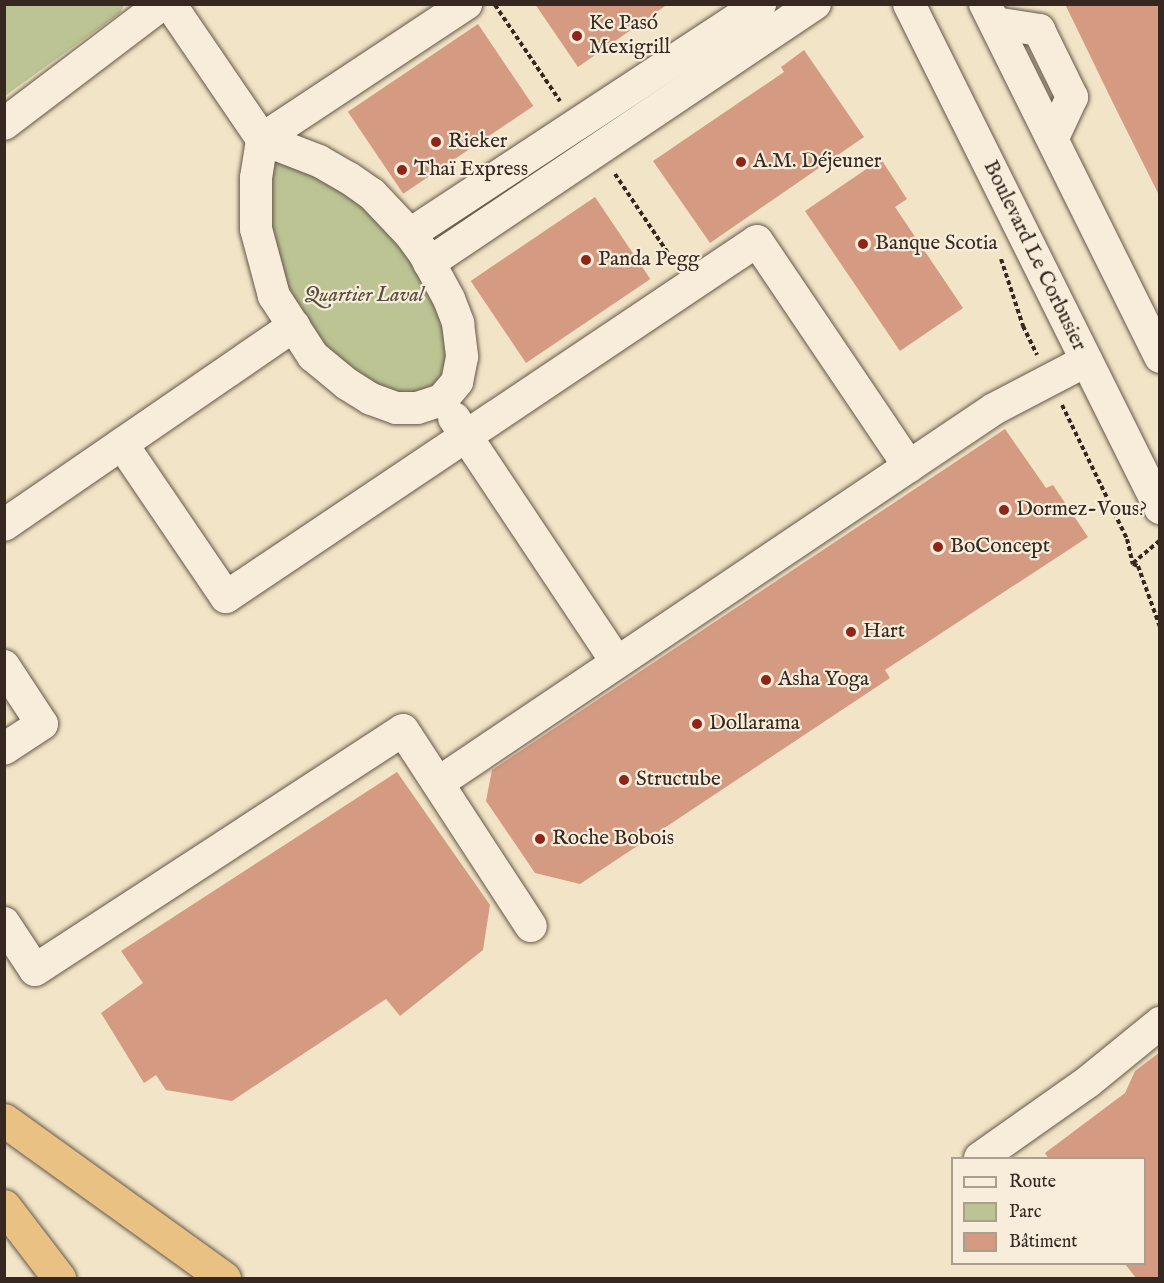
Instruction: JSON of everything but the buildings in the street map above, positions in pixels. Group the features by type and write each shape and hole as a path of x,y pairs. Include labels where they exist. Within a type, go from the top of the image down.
{"highway":[{"path":"4,1120 224,1278"},
{"path":"4,1206 59,1278"}],"street":[{"path":"4,123 162,4"},
{"path":"170,4 262,139 319,161 372,194 410,234 429,263 458,323 462,357 457,382 442,400 417,408 396,408 371,399 347,384 313,356 274,296 256,229 256,178 262,139 466,4"},
{"path":"410,234 768,12 815,4"},
{"name":"Boulevard Le Corbusier","path":"909,4 1160,508"},
{"path":"429,263 768,12"},
{"path":"990,14 1160,357"},
{"path":"122,444 226,597 757,242 909,466"},
{"path":"4,525 294,327"},
{"path":"438,783 909,466 1025,391 1086,361"},
{"path":"442,400 617,662"},
{"path":"4,666 42,724 4,749"},
{"path":"4,923 35,970 403,730 531,926"},
{"path":"981,1157 1089,1081 1160,1023"}],"path":[{"path":"1065,409 1127,539 1133,564"},
{"path":"1133,564 1160,540"},
{"path":"1133,564 1138,566 1160,627"}],"green space":[{"path":"5,4 124,5 120,13 5,96"},
{"name":"Quartier Laval","path":"274,152 377,200 451,324 452,379 413,400 386,397 322,352 286,294 266,227"}],"place":[{"name":"Ke Pasó Mexigrill","path":"577,36"},
{"name":"Rieker","path":"436,142"},
{"name":"A.M. Déjeuner","path":"741,162"},
{"name":"Thaï Express","path":"402,170"},
{"name":"Banque Scotia","path":"863,244"},
{"name":"Panda Pegg","path":"586,260"},
{"name":"Dormez-Vous?","path":"1004,510"},
{"name":"BoConcept","path":"938,547"},
{"name":"Hart","path":"851,632"},
{"name":"Asha Yoga","path":"766,680"},
{"name":"Dollarama","path":"697,724"},
{"name":"Structube","path":"624,780"},
{"name":"Roche Bobois","path":"540,839"}]}
